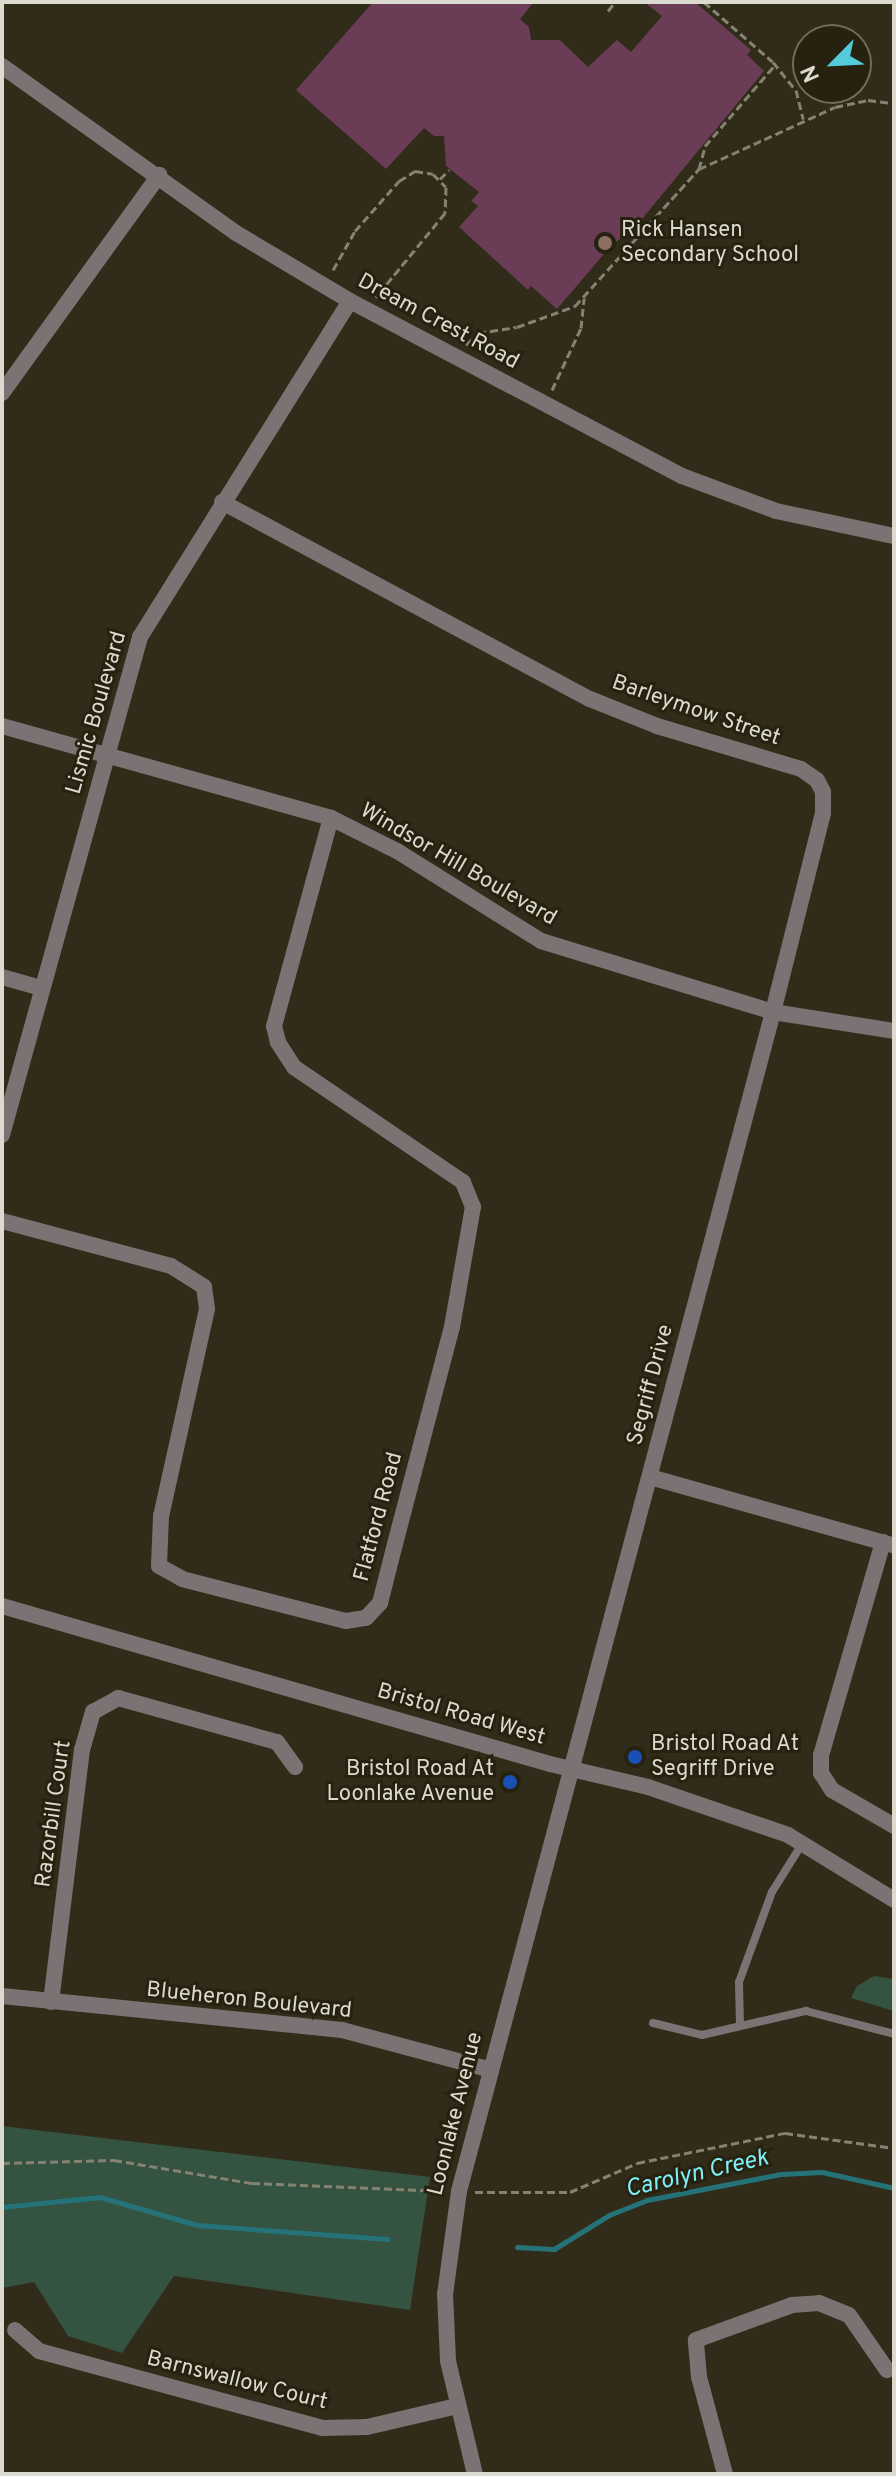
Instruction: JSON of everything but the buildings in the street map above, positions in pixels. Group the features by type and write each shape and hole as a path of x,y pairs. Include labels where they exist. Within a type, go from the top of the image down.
{"street":[{"name":"Dream Crest Road","path":"2,66 159,175 236,233 350,301 455,357 727,494 776,511 894,536"},
{"path":"2,393 159,175"},
{"name":"Lismic Boulevard","path":"2,1135 140,637 350,301"},
{"name":"Barleymow Street","path":"222,502 590,699 657,726 801,769 817,780 823,813 773,1012"},
{"name":"Windsor Hill Boulevard","path":"2,726 331,818 397,851 541,941 773,1012 894,1031"},
{"name":"Flatford Road","path":"2,1221 171,1266 204,1287 207,1309 161,1516 159,1566 182,1579 346,1621 366,1618 380,1603 452,1327 473,1207 463,1182 294,1067 278,1042 274,1026 331,818"},
{"path":"2,977 41,988"},
{"name":"Segriff Drive","path":"572,1770 773,1012"},
{"path":"650,1477 889,1544 821,1755 821,1773 832,1790 894,1826"},
{"name":"Bristol Road West","path":"2,1606 572,1770 648,1787 802,1844 894,1900"},
{"name":"Razorbill Court","path":"51,2002 82,1750 93,1712 118,1698 277,1742 295,1767"},
{"name":"Loonlake Avenue","path":"475,2474 448,2361 445,2294 450,2235 488,2069 572,1770"},
{"name":"Blueheron Boulevard","path":"2,1996 342,2030 488,2069"},
{"path":"725,2474 699,2377 696,2340 792,2305 819,2303 849,2315 887,2370"},
{"name":"Barnswallow Court","path":"15,2330 39,2351 322,2428 367,2427 457,2406"}],"lane":[{"path":"740,2024 739,1982 772,1892 802,1844"},
{"path":"653,2023 702,2035 806,2011 894,2034"}],"path":[{"path":"608,11 615,2"},
{"path":"704,2 775,65 796,90 803,119"},
{"path":"699,169 705,146 775,65"},
{"path":"455,357 478,333 517,327 584,298 699,169 769,140 803,119 868,100 894,103"},
{"path":"440,179 449,170"},
{"path":"324,286 355,231 399,181 415,171 440,179 449,195 445,213 368,310"},
{"path":"546,404 581,328 584,298"},
{"path":"475,2192 570,2192 637,2163 785,2133 894,2148"},
{"path":"2,2163 114,2160 252,2183 446,2191"}],"green space":[{"path":"874,1976 894,1979 894,2011 851,1998 857,1986"},
{"path":"2,2126 430,2177 410,2310 174,2276 122,2353 68,2336 34,2282 2,2288"}],"waterway":[{"name":"Carolyn Creek","path":"517,2247 554,2249 609,2215 647,2200 781,2174 822,2172 894,2188"},
{"name":"Carolyn Creek","path":"2,2207 100,2197 197,2225 387,2239"}],"place":[{"name":"Rick Hansen Secondary School","path":"605,243"},
{"name":"Bristol Road At Segriff Drive","path":"635,1757"},
{"name":"Bristol Road At Loonlake Avenue","path":"510,1782"}]}
